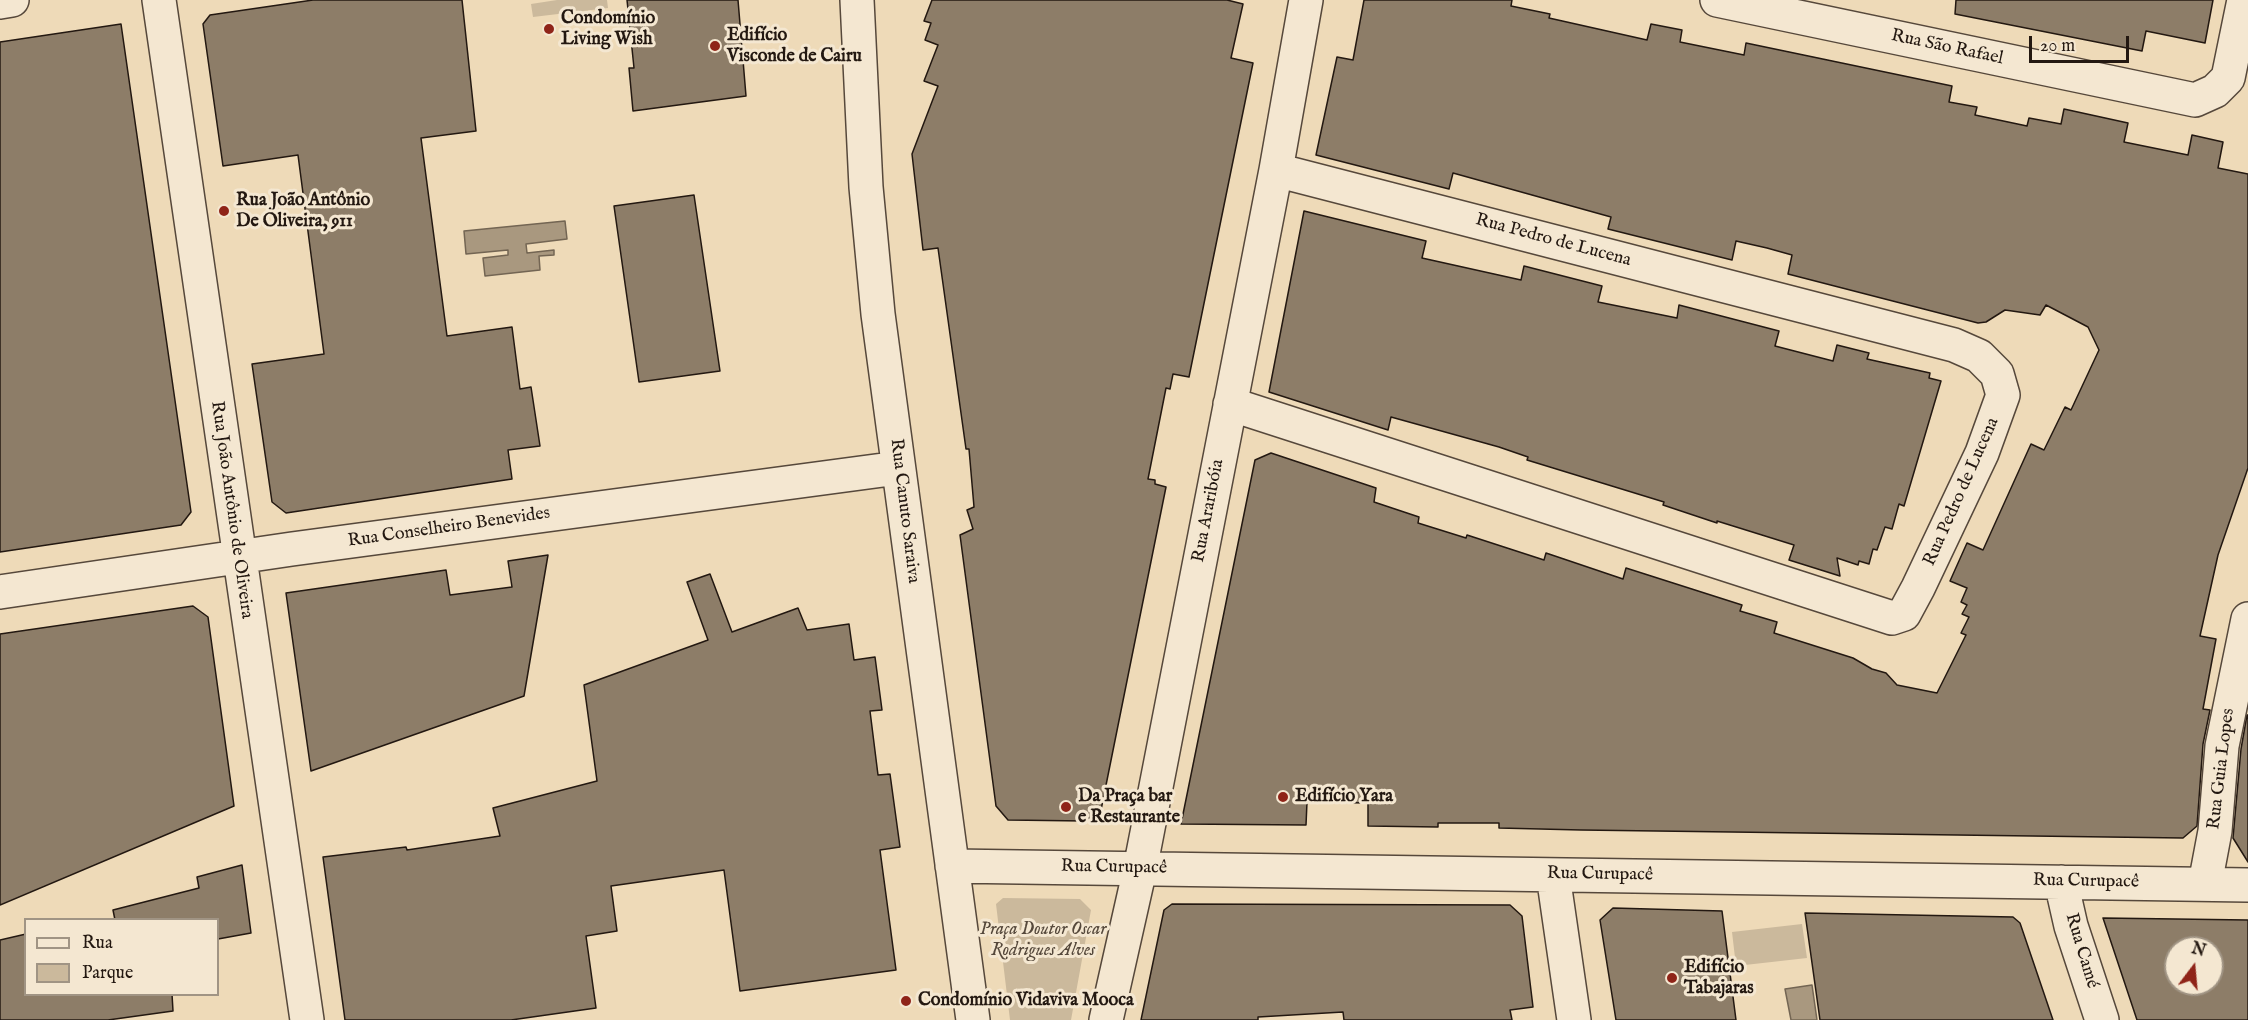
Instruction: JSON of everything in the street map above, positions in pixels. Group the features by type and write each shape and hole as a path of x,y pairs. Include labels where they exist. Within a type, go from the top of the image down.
{"street":[{"path":"0,2 12,0"},
{"name":"Rua João Antônio de Oliveira","path":"159,0 306,1020"},
{"name":"Rua Canuto Saraiva","path":"857,0 866,187 878,314 973,1020"},
{"name":"Rua Araribóia","path":"1106,1020 1140,869 1276,170 1306,0"},
{"name":"Rua São Rafael","path":"1717,0 2195,100 2215,91 2228,78 2244,0"},
{"name":"Rua Pedro de Lucena","path":"1230,404 1892,618 1904,614 1918,588 1982,453 2003,396 1997,374 1979,356 1954,345 1276,170"},
{"name":"Rua Conselheiro Benevides","path":"0,592 238,556 898,468"},
{"name":"Rua Guia Lopes","path":"2205,884 2215,831 2223,746 2248,619"},
{"name":"Rua Curupacê","path":"952,866 2248,885"},
{"path":"1553,875 1574,1020"},
{"name":"Rua Camé","path":"2061,882 2072,926 2102,1020"}],"green space":[{"path":"557,0 607,0 608,8 533,17 531,4"},
{"name":"Praça Doutor Oscar Rodrigues Alves","path":"1003,898 1080,899 1091,910 1071,1020 1010,1020 996,904"},
{"path":"1802,924 1807,958 1736,966 1732,932"}],"shaded area":[{"path":"565,221 567,239 526,244 527,253 554,250 554,255 539,256 540,270 485,276 483,258 508,255 508,250 466,254 464,231"},
{"path":"1812,985 1817,1020 1791,1020 1785,989"}],"building":[{"path":"313,0 462,0 476,131 421,138 447,336 512,327 520,389 531,387 540,446 508,450 512,479 286,513 272,502 252,364 324,354 298,155 223,166 203,24 210,15"},
{"path":"627,0 738,0 746,96 633,111 629,68 634,68"},
{"path":"932,0 1227,0 1243,4 1231,58 1253,63 1189,377 1173,374 1170,389 1166,388 1148,479 1155,480 1155,484 1166,487 1101,810 1085,821 1008,820 996,806 960,535 973,529 967,510 974,507 969,449 966,449 938,248 923,250 912,154 938,86 924,81 938,45 925,40 931,23 924,21"},
{"path":"1364,0 1512,0 1511,6 1550,14 1549,18 1647,40 1651,24 1682,30 1680,42 1744,55 1746,43 1952,86 1949,102 1977,107 1975,115 2027,126 2029,118 2061,124 2064,109 2128,123 2124,142 2188,155 2192,135 2223,142 2218,168 2248,174 2248,468 2218,555 2200,636 2216,639 2203,709 2210,710 2203,744 2197,826 2183,838 1581,830 1499,828 1499,823 1438,823 1438,827 1368,826 1368,803 1307,802 1306,825 1181,824 1255,460 1271,453 1376,488 1374,502 1419,517 1418,523 1466,538 1467,535 1544,560 1546,553 1623,579 1626,568 1742,605 1740,611 1777,622 1774,633 1853,658 1872,669 1886,673 1897,685 1937,693 1966,635 1961,633 1969,617 1962,614 1967,605 1961,602 1967,588 1950,581 1967,543 1983,550 2031,444 2044,450 2065,407 2071,410 2099,350 2088,327 2046,305 2040,315 2005,310 1986,322 1978,323 1788,274 1792,255 1767,248 1736,241 1732,260 1608,229 1611,217 1453,173 1449,189 1316,155 1337,57 1353,60"},
{"path":"1956,0 2213,0 2205,43 2146,31 2142,51 1955,14"},
{"path":"121,24 191,512 181,525 0,552 0,42"},
{"path":"694,195 720,371 639,382 614,206"},
{"path":"1304,211 1426,241 1422,258 1521,280 1524,266 1602,286 1598,302 1677,318 1679,305 1779,331 1775,346 1833,361 1837,345 1869,353 1867,359 1930,373 1929,378 1941,381 1904,506 1899,504 1892,529 1885,527 1877,550 1873,549 1869,564 1859,561 1858,565 1837,558 1840,576 1789,560 1794,545 1717,521 1717,523 1663,505 1664,502 1527,460 1528,457 1499,447 1391,417 1388,430 1269,392"},
{"path":"548,555 524,696 311,771 286,593 446,570 450,595 512,587 508,561"},
{"path":"710,574 732,632 798,608 807,630 849,624 854,660 875,657 882,710 870,711 878,775 890,774 900,847 880,850 896,970 740,991 724,870 611,886 617,931 586,936 596,1008 511,1020 345,1020 323,857 406,847 407,850 500,836 493,808 597,781 584,685 708,640 687,582"},
{"path":"193,606 208,617 234,806 0,905 0,634"},
{"path":"2247,715 2248,862 2233,838 2241,749"},
{"path":"242,865 251,933 219,939 219,918 115,918 113,910 199,888 197,877"},
{"path":"1172,904 1510,905 1522,916 1533,1007 1510,1010 1512,1020 1344,1020 1343,1012 1258,1017 1258,1020 1141,1020 1164,910"},
{"path":"1613,908 1722,911 1736,1020 1616,1020 1600,920"},
{"path":"1805,913 2013,917 2020,923 2053,1020 1820,1020"},
{"path":"2103,918 2248,920 2248,1020 2137,1020"},
{"path":"24,934 24,996 172,996 173,1011 108,1020 0,1020 0,940"}],"place":[{"name":"Condomínio Living Wish","path":"549,29"},
{"name":"Edifício Visconde de Cairu","path":"715,46"},
{"name":"Rua João Antônio De Oliveira, 911","path":"224,211"},
{"name":"Edifício Yara","path":"1283,797"},
{"name":"Da Praça bar e Restaurante","path":"1066,807"},
{"name":"Edifício Tabajaras","path":"1672,978"},
{"name":"Condomínio Vidaviva Mooca","path":"906,1001"}]}
